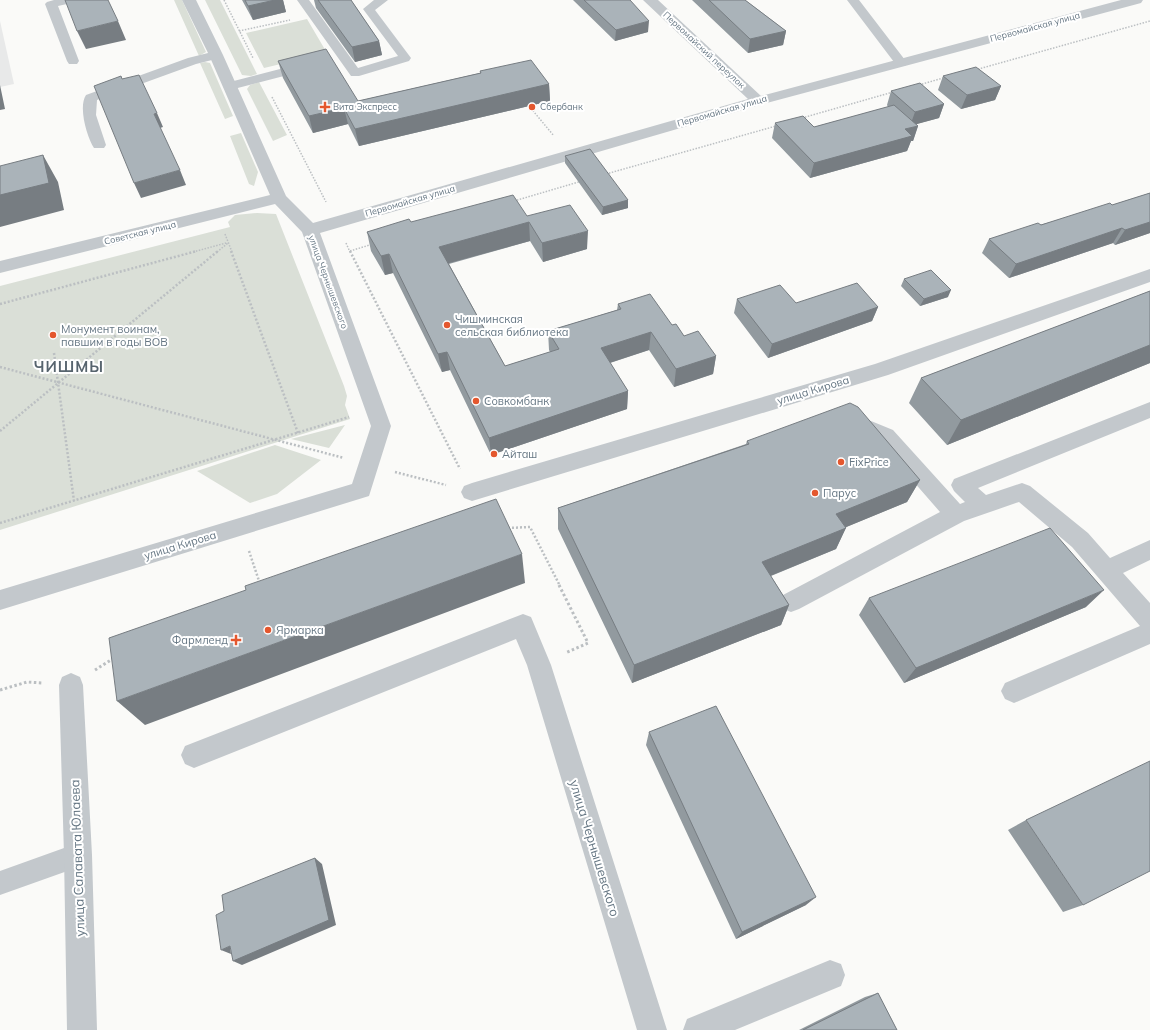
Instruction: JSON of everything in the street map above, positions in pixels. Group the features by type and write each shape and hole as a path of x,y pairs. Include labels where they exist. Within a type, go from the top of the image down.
{"street":[{"name":"улица Чернышевского","path":"189,0 216,54 279,198 310,230 381,426 361,490"},
{"name":"Первомайский переулок","path":"650,0 758,101"},
{"name":"Первомайская улица","path":"310,230 758,101 1136,0"},
{"name":"Советская улица","path":"0,267 279,198"},
{"name":"улица Кирова","path":"472,492 881,370 1150,276"},
{"path":"982,505 962,485 1150,410"},
{"path":"838,415 886,436 956,514"},
{"name":"улица Кирова","path":"0,600 361,490"},
{"path":"791,602 956,514 1022,492 1080,540 1150,620"},
{"path":"1106,570 1150,550"},
{"name":"улица Чернышевского","path":"194,755 523,625 538,665 652,1030"},
{"path":"1014,691 1150,633"},
{"name":"улица Салавата Юлаева","path":"71,685 78,855 82,1030"},
{"path":"698,1030 830,975"}],"lane":[{"path":"72,0 51,4 73,61"},
{"path":"303,0 354,73 405,58 369,8 382,0"},
{"path":"852,0 901,63"},
{"path":"99,145 89,115 91,98 163,71 216,54"},
{"path":"230,86 343,57"},
{"path":"0,883 78,855"}],"path":[{"path":"224,0 472,492"},
{"path":"239,31 313,15"},
{"path":"969,71 1150,21"},
{"path":"917,86 947,77"},
{"path":"796,120 894,92"},
{"path":"529,106 569,155"},
{"path":"606,174 780,124"},
{"path":"507,203 583,181"},
{"path":"218,214 298,432"},
{"path":"350,251 380,242"},
{"path":"0,304 228,243"},
{"path":"0,431 228,243"},
{"path":"54,353 74,501"},
{"path":"0,367 472,492"},
{"path":"0,523 374,409"},
{"path":"242,527 262,590"},
{"path":"502,528 530,527 588,643 538,665"},
{"path":"0,690 27,682 71,685 118,655"}],"shaded area":[{"path":"174,0 182,0 206,52 199,56"},
{"path":"205,0 220,0 257,74 251,76 242,75"},
{"path":"307,19 327,53 264,68 246,33"},
{"path":"0,21 14,84 0,87"},
{"path":"200,63 210,63 233,116 225,119"},
{"path":"259,82 287,135 273,141 247,89 250,85"},
{"path":"241,133 258,172 254,186 249,184 230,136"},
{"path":"257,213 276,214 344,386 347,396 345,405 350,419 0,530 0,286 230,227 228,222 235,215"},
{"path":"345,425 329,448 291,439"},
{"path":"275,445 321,460 277,494 250,503 197,471"}],"building":[{"path":"65,0 108,0 118,21 77,31"},
{"path":"245,0 275,0 248,6"},
{"path":"318,0 351,0 379,41 352,47"},
{"path":"584,0 630,0 649,21 616,30"},
{"path":"709,0 745,0 786,31 750,39"},
{"path":"326,49 358,101 531,60 549,84 355,129 344,108 309,116 278,61"},
{"path":"976,67 1001,86 967,95 943,76"},
{"path":"139,75 157,113 154,114 180,170 134,183 94,86 121,76 122,79"},
{"path":"920,83 944,104 915,112 891,91"},
{"path":"894,105 918,126 905,129 912,136 814,163 775,123 803,116 814,127"},
{"path":"590,149 628,200 603,207 565,156"},
{"path":"43,155 49,183 0,195 0,166"},
{"path":"1150,193 1150,222 1125,230 1122,228 1016,264 989,239 1038,223 1041,225 1110,203 1112,205"},
{"path":"513,195 527,216 570,205 588,231 542,243 529,222 439,247 505,366 559,349 548,331 621,309 618,304 650,294 672,325 676,324 684,336 698,331 716,356 676,369 651,332 601,348 628,391 489,438 447,352 438,354 389,254 381,256 367,232 409,219 411,222"},
{"path":"931,270 951,290 924,299 904,279"},
{"path":"857,283 878,307 772,344 737,299 780,285 796,303"},
{"path":"1150,291 1150,345 961,420 921,378"},
{"path":"850,403 858,407 920,480 836,514 846,528 762,562 789,605 634,665 558,508 749,444 747,441"},
{"path":"496,499 522,554 117,701 109,638 246,590 245,586"},
{"path":"1050,528 1104,590 916,668 869,598"},
{"path":"716,706 816,897 742,932 649,732"},
{"path":"1150,761 1150,871 1083,905 1026,820"},
{"path":"315,858 329,920 233,961 230,946 221,950 216,915 224,911 222,895"},
{"path":"878,993 897,1030 803,1030"}],"place":[{"name":"Вита Экспресс","path":"325,107"},
{"name":"Сбербанк","path":"532,107"},
{"name":"Чишминская сельская библиотека","path":"447,325"},
{"name":"Монумент воинам, павшим в годы ВОВ","path":"53,335"},
{"name":"Совкомбанк","path":"476,401"},
{"name":"Айташ","path":"494,454"},
{"name":"FixPrice","path":"841,462"},
{"name":"Парус","path":"815,493"},
{"name":"Ярмарка","path":"268,630"},
{"name":"Фармленд","path":"236,640"}],"district":[{"name":"ЧИШМЫ","path":"69,367"}]}
